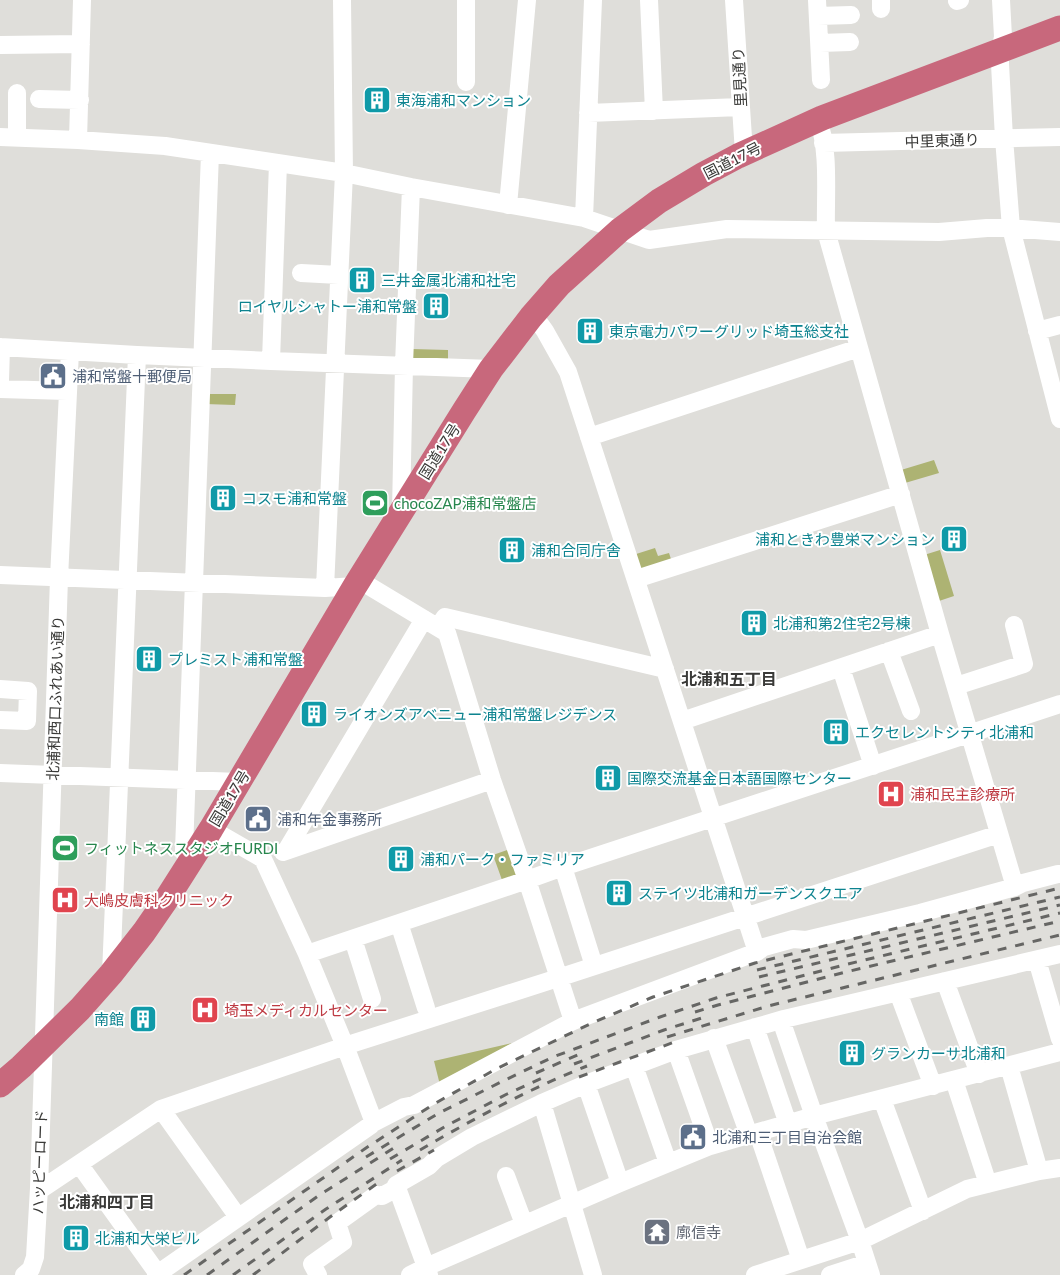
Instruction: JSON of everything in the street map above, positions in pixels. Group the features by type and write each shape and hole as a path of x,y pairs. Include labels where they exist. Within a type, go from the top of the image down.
{"highway":[{"name":"国道17号","path":"0,1085 21,1067 80,1008 111,974 144,932 211,829 357,583 491,368 559,285 620,230 659,200 744,153 821,131 1000,51 1060,28"}],"street":[{"path":"78,140 82,0"},
{"path":"325,588 344,174 342,0"},
{"path":"466,0 466,82"},
{"path":"508,205 526,0"},
{"path":"584,218 593,0"},
{"path":"649,0 654,111"},
{"name":"里見通り","path":"734,0 744,153"},
{"path":"1001,0 1003,37 1000,51 1011,228 1060,419"},
{"path":"821,80 818,8 851,15"},
{"path":"820,43 850,42"},
{"path":"0,45 81,44"},
{"path":"16,93 8,137 164,146 278,163 584,218 649,240 727,229 939,232 1011,228 1060,232"},
{"path":"39,99 80,100"},
{"path":"588,113 740,108"},
{"path":"821,131 826,164 826,231 940,634 1015,887"},
{"name":"中里東通り","path":"821,131 1004,138 1060,137"},
{"path":"191,860 185,855 184,850 210,153"},
{"path":"271,361 278,163"},
{"path":"401,512 404,365 411,187"},
{"path":"301,273 339,275"},
{"path":"531,317 545,331 568,372 757,952"},
{"path":"1037,331 1060,325"},
{"path":"0,382 1,347 335,364 491,368"},
{"path":"589,437 860,348"},
{"name":"北浦和西口ふれあい通り","path":"43,1045 59,578 70,351"},
{"path":"111,974 137,355"},
{"path":"0,388 67,391"},
{"path":"636,579 901,494"},
{"path":"0,576 325,588 357,583 447,633 492,780 528,880 573,1021"},
{"path":"286,851 431,623 445,617 665,669"},
{"path":"956,686 1024,664 1014,625"},
{"path":"682,721 940,634"},
{"path":"889,651 911,711"},
{"path":"841,668 873,766"},
{"path":"0,689 28,690 27,721 0,720"},
{"path":"307,954 563,867 1060,704"},
{"path":"28,706 55,708"},
{"path":"0,773 239,782"},
{"path":"263,859 492,780"},
{"path":"211,829 263,859 307,954 345,1046 371,1113 372,1123"},
{"path":"39,1188 43,1188 161,1109 345,1046 999,834"},
{"path":"563,867 594,966"},
{"path":"79,1164 157,1275 372,1123 404,1107 414,1105 573,1021 757,952 764,947 793,939 806,940 920,913 1015,887 1023,882 1060,874"},
{"path":"399,923 426,1008"},
{"path":"354,939 372,999"},
{"path":"428,1271 396,1185 472,1136 586,1084 676,1050 714,1038 781,1020 1060,954"},
{"path":"1037,960 1060,1038"},
{"path":"945,981 979,1074"},
{"path":"898,992 932,1086"},
{"path":"781,1020 869,1269 830,1275"},
{"path":"755,1027 788,1124"},
{"path":"714,1038 806,1258 819,1275"},
{"name":"ハッピーロード","path":"24,1275 31,1269 35,1257 43,1045"},
{"path":"676,1050 710,1146"},
{"path":"410,1275 428,1271 524,1224 710,1146 814,1116 1060,1052"},
{"path":"634,1066 668,1163"},
{"path":"1009,1066 1038,1171"},
{"path":"954,1080 988,1184"},
{"path":"586,1084 620,1183"},
{"path":"882,1099 924,1211"},
{"path":"542,1103 592,1275"},
{"path":"161,1109 238,1218"},
{"path":"755,1275 860,1241 968,1189 1038,1171 1059,1171"},
{"path":"506,1176 524,1224"},
{"path":"318,1275 312,1264 343,1242 337,1223 376,1195 382,1196 397,1188"}],"green space":[{"path":"412,349 448,350 448,359 412,358"},
{"path":"206,394 236,394 235,405 205,404"},
{"path":"934,460 939,473 905,483 901,470"},
{"path":"655,548 658,556 669,553 672,562 642,572 633,555"},
{"path":"940,550 954,596 939,601 924,555"},
{"path":"510,849 518,875 502,880 493,855"},
{"path":"512,1043 440,1085 434,1061"}],"railway":[{"path":"184,1275 366,1148 434,1104 496,1069 592,1023 653,997 755,963 1060,888"},
{"path":"757,970 1060,897"},
{"path":"759,977 1060,905"},
{"path":"366,1157 439,1113 553,1057 660,1017 716,998 1060,913"},
{"path":"695,1012 846,972 1060,921"},
{"path":"667,1037 768,1006 1060,935"},
{"path":"574,1064 664,1030 708,1016"},
{"path":"579,1077 680,1040"},
{"path":"536,1073 582,1053"},
{"path":"420,1150 502,1105 544,1084 587,1066"},
{"path":"390,1159 446,1126 507,1094 549,1075"},
{"path":"207,1275 318,1196 397,1146"},
{"path":"397,1171 434,1150"},
{"path":"233,1275 326,1209 402,1160"},
{"path":"253,1275 382,1180"}],"place":[{"name":"東海浦和マンション","path":"377,100"},
{"name":"三井金属北浦和社宅","path":"362,280"},
{"name":"ロイヤルシャトー浦和常盤","path":"436,306"},
{"name":"東京電力パワーグリッド埼玉総支社","path":"590,331"},
{"name":"浦和常盤十郵便局","path":"53,376"},
{"name":"コスモ浦和常盤","path":"223,498"},
{"name":"chocoZAP浦和常盤店","path":"375,503"},
{"name":"浦和ときわ豊栄マンション","path":"954,539"},
{"name":"浦和合同庁舎","path":"512,550"},
{"name":"北浦和第2住宅2号棟","path":"754,623"},
{"name":"プレミスト浦和常盤","path":"149,659"},
{"name":"ライオンズアベニュー浦和常盤レジデンス","path":"314,714"},
{"name":"エクセレントシティ北浦和","path":"836,732"},
{"name":"国際交流基金日本語国際センター","path":"608,778"},
{"name":"浦和民主診療所","path":"891,794"},
{"name":"浦和年金事務所","path":"258,819"},
{"name":"フィットネススタジオFURDI","path":"65,848"},
{"name":"浦和パーク・ファミリア","path":"401,859"},
{"name":"ステイツ北浦和ガーデンスクエア","path":"619,893"},
{"name":"大嶋皮膚科クリニック","path":"65,900"},
{"name":"埼玉メディカルセンター","path":"205,1010"},
{"name":"南館","path":"143,1019"},
{"name":"グランカーサ北浦和","path":"852,1053"},
{"name":"北浦和三丁目自治会館","path":"693,1137"},
{"name":"廓信寺","path":"657,1232"},
{"name":"北浦和大栄ビル","path":"76,1238"}],"district":[{"name":"北浦和五丁目","path":"729,678"},
{"name":"北浦和四丁目","path":"107,1201"}]}
